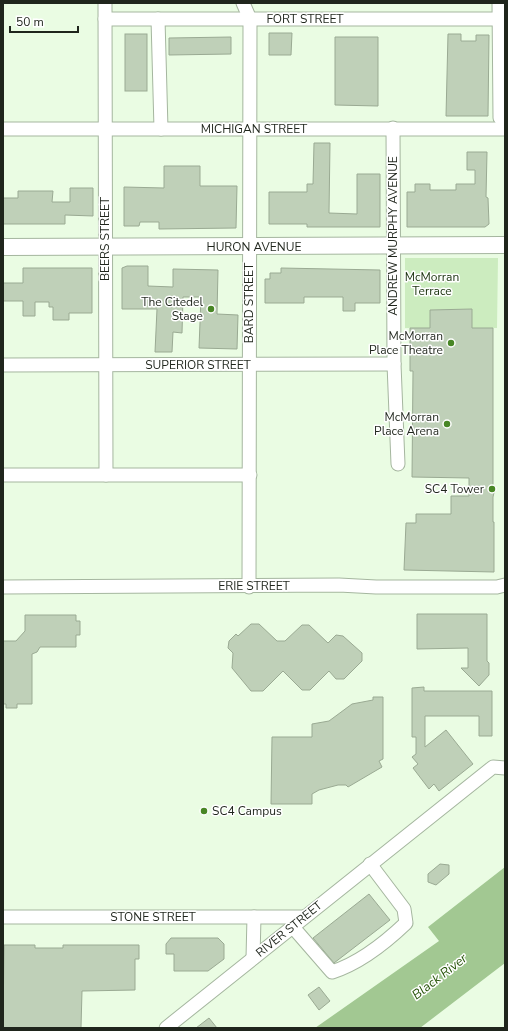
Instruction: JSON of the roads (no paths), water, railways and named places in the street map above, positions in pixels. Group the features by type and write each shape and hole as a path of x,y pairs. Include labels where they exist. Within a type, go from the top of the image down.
{"main road":[{"name":"HURON AVENUE","path":"3,247 105,248 505,245"}],"street":[{"name":"BEERS STREET","path":"105,3 106,475"},
{"path":"243,3 250,19"},
{"path":"499,3 502,19 500,118 505,123"},
{"name":"FORT STREET","path":"105,19 502,19"},
{"path":"158,19 161,129"},
{"name":"BARD STREET","path":"249,587 250,19"},
{"name":"ANDREW MURPHY AVENUE","path":"393,128 394,364 398,464"},
{"name":"MICHIGAN STREET","path":"3,129 505,129"},
{"name":"SUPERIOR STREET","path":"3,365 394,364"},
{"path":"3,475 250,475"},
{"name":"ERIE STREET","path":"3,587 249,587 339,585 376,587 497,587 505,585"},
{"name":"RIVER STREET","path":"166,1028 493,766 505,768"},
{"path":"292,926 332,972 350,966 391,937 406,923 404,909 370,864"},
{"name":"STONE STREET","path":"3,917 303,917"},
{"path":"253,958 254,917"}],"water":[{"name":"Black River","path":"505,867 505,963 420,1028 315,1028 439,941 428,927"}],"place":[{"name":"The Citedel Stage","path":"211,309"},
{"name":"McMorran Place Theatre","path":"451,343"},
{"name":"McMorran Place Arena","path":"447,424"},
{"name":"SC4 Tower","path":"492,489"},
{"name":"SC4 Campus","path":"204,811"}],"park label":[{"name":"McMorran Terrace","path":"432,284"}]}
